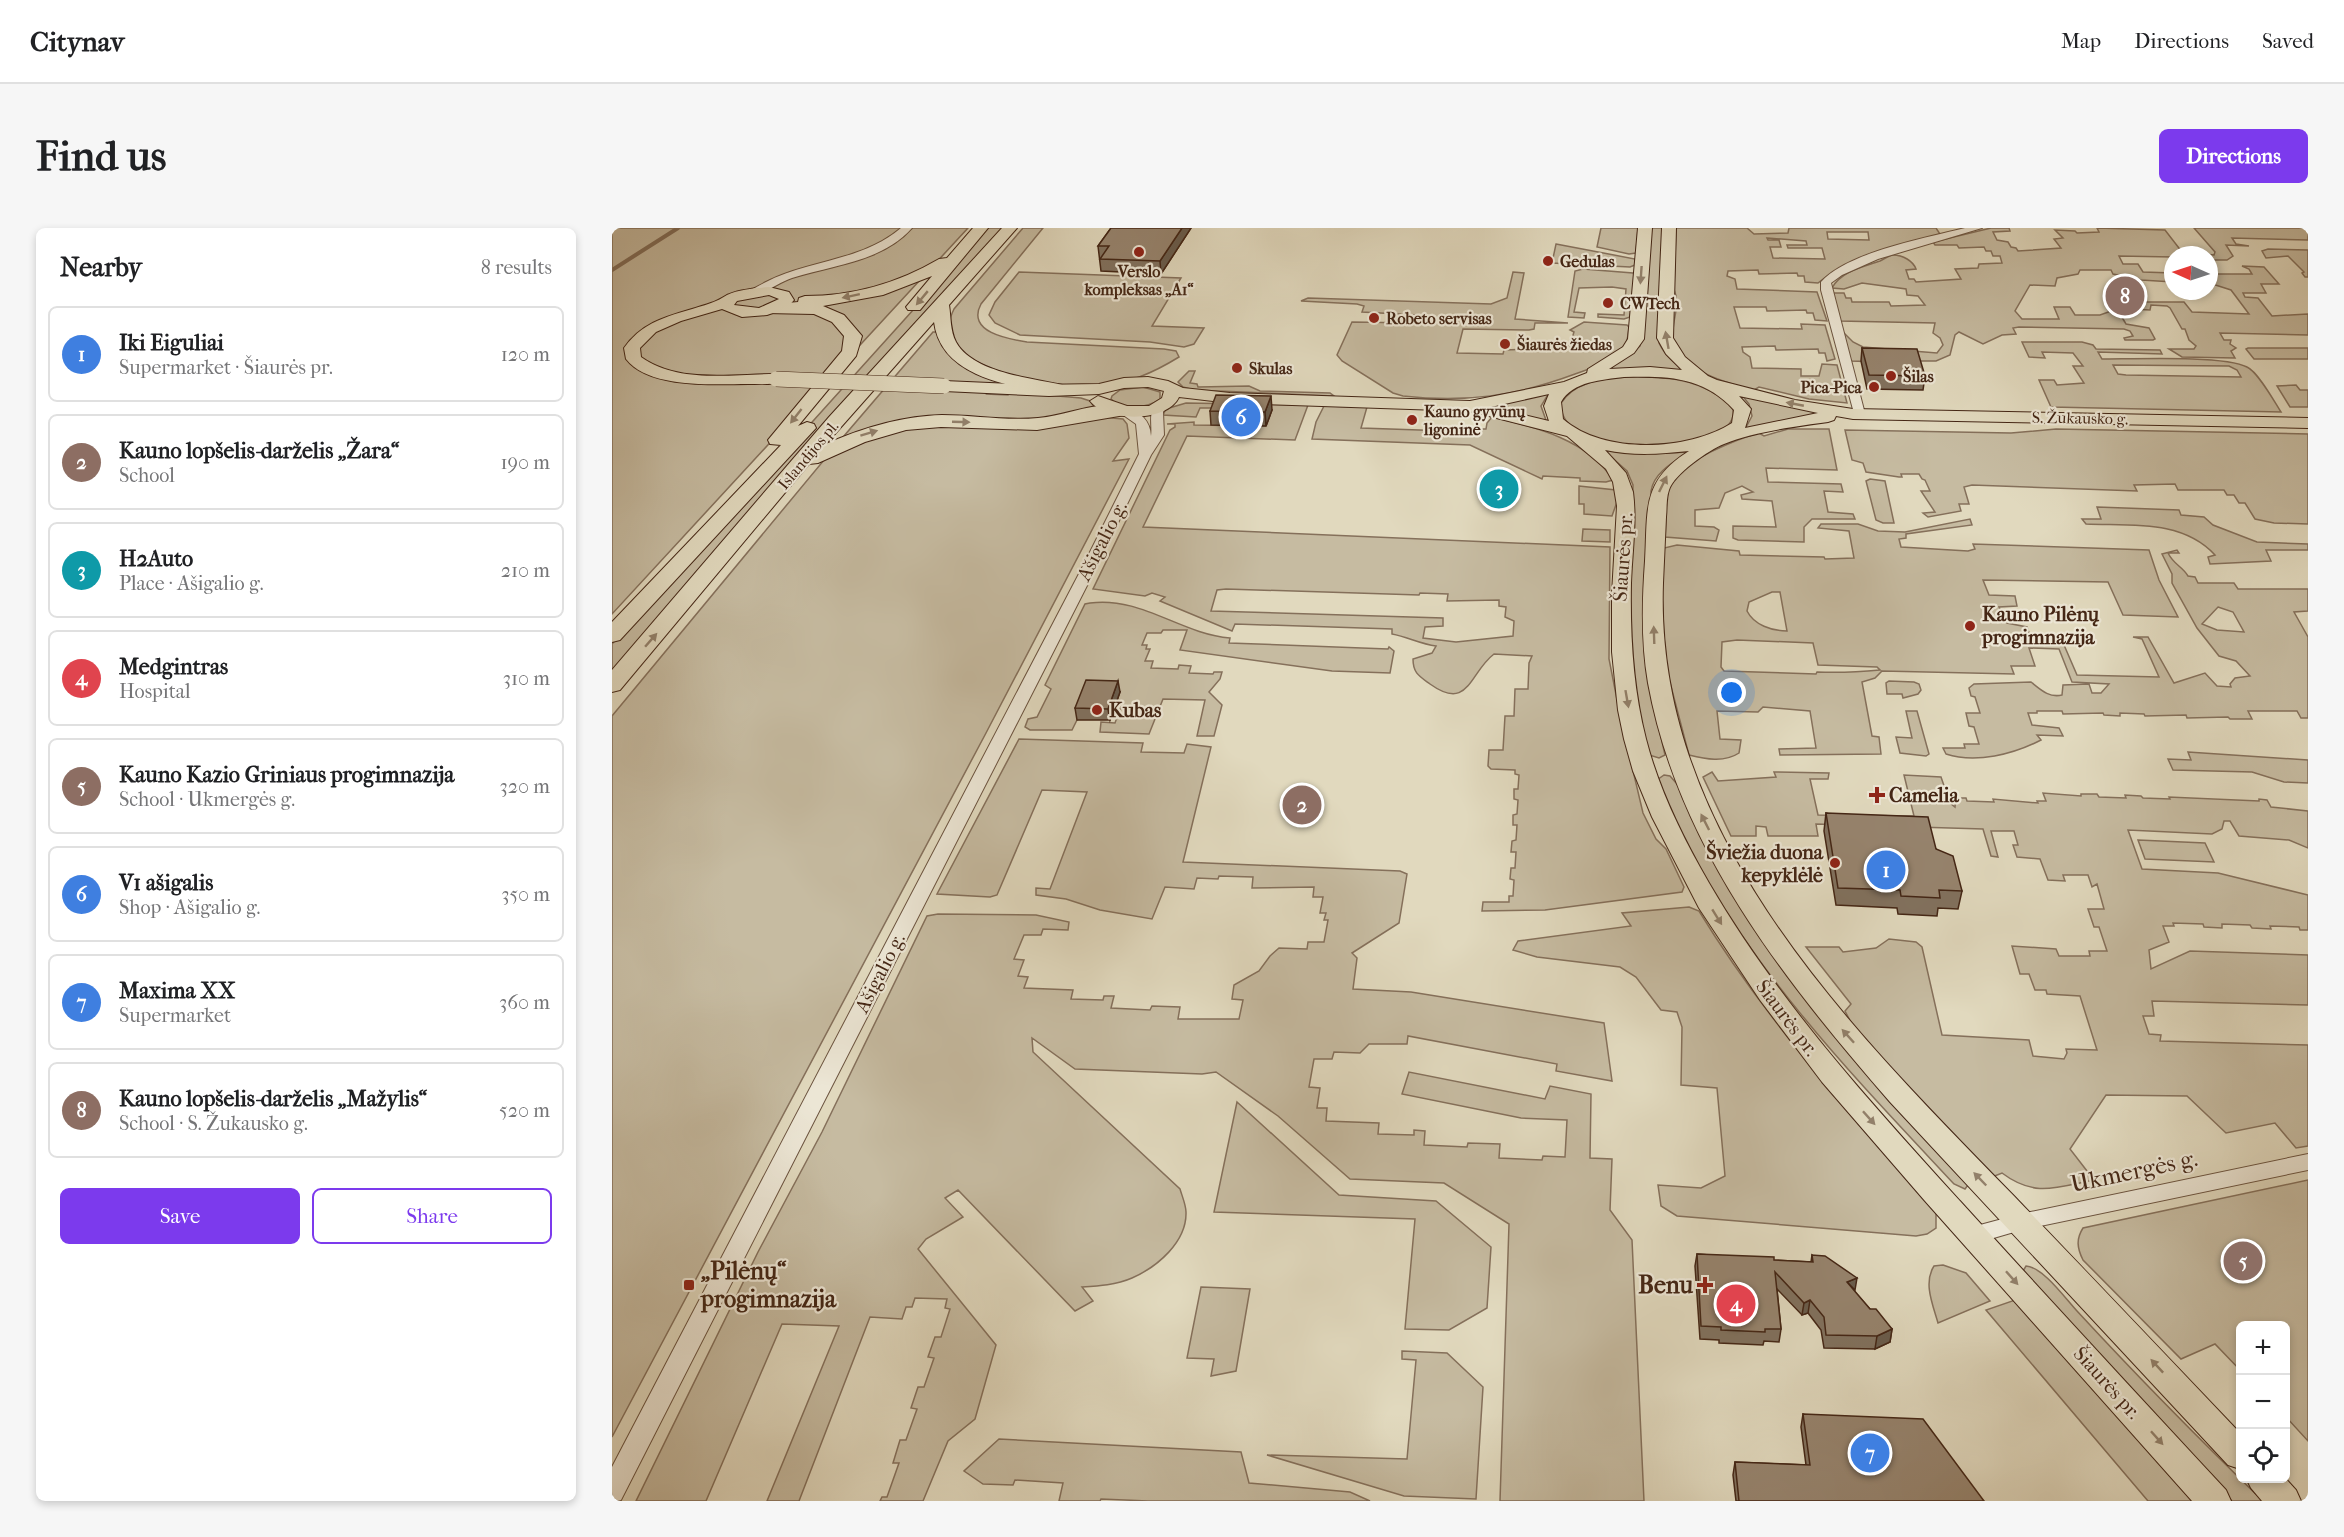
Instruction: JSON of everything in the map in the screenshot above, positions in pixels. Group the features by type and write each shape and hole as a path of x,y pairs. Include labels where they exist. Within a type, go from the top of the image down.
{"highway":[{"name":"Islandijos pl.","path":"612,635 804,432 903,321 981,228"},
{"name":"Islandijos pl.","path":"612,685 799,465 1010,228"},
{"path":"780,300 818,301 876,290 921,275 959,253"},
{"path":"704,537 801,409 844,360 853,344 849,329 825,312 780,300"},
{"path":"941,303 945,336 949,346 958,355 986,371 1005,378 1056,389"},
{"path":"799,465 864,434 903,425 941,421 1039,423 1097,411 1121,411"}],"main road":[{"path":"1469,406 1577,382 1623,354 1636,339 1645,228"},
{"path":"1669,228 1665,338 1669,351 1677,360 1708,382"},
{"path":"734,306 738,296 754,292 780,300"},
{"path":"780,300 734,306 676,318 651,329 636,341 632,354 639,364 648,369 672,375 718,379 748,378 1035,390 1079,395 1121,411 1144,411 1166,400 1230,398 1469,406 1574,434"},
{"name":"S. Žukausko g.","path":"1577,382 1608,374 1641,372 1675,375 1794,405 1856,414 2308,423"},
{"path":"1035,390 1091,389 1131,382 1148,382 1162,384 1166,400"},
{"name":"Šiaurės pr.","path":"1577,382 1556,396 1551,411 1561,426 1613,466 1625,486 1626,506 1619,619 1621,661 1633,730 1658,807 1699,886 1752,972 1834,1080 2214,1501"},
{"name":"Šiaurės pr.","path":"1708,382 1734,397 1741,406 1743,415 1740,424 1731,433 1669,472 1659,492 1653,577 1654,649 1665,712 1681,767 1720,850 1754,909 1798,974 1841,1029 2236,1450"},
{"path":"1099,402 1100,394 1110,387"},
{"name":"S. Žukausko g.","path":"1574,434 1605,445 1645,450 1686,448 1792,422 1856,414"},
{"path":"1644,769 1681,767"},
{"path":"2267,1483 2284,1501"}],"street":[{"path":"754,292 800,273 872,253 893,241 907,228"},
{"path":"1856,414 1826,282 1847,269 1876,257 1977,228"},
{"path":"780,300 782,286 800,273"},
{"name":"Ašigalio g.","path":"612,1492 1110,527 1145,454 1159,434 1157,411 1166,400"},
{"name":"Ašigalio g.","path":"1121,411 1141,419 1145,454"},
{"name":"Ukmergės g.","path":"1972,1235 2021,1222 2308,1162"}],"shaded area":[{"path":"612,228 968,228 612,614"},
{"path":"987,228 1004,228 612,673 612,644"},
{"path":"1023,228 1043,228 981,304 978,314 979,321 984,328 1000,336 1027,342 1164,349 1176,351 1179,357 1150,373 1130,380 1108,385 1079,386 1055,384 1000,372 976,361 958,347 950,330 954,309"},
{"path":"1601,228 1638,228 1636,253 1629,254 1597,247"},
{"path":"1650,228 1663,228 1659,343 1669,357 1691,374 1606,371 1640,346 1644,328"},
{"path":"1676,228 1747,228 1754,234 1788,233 1789,228 1936,228 1940,234 1861,259 1818,283 1805,282 1804,276 1798,276 1797,273 1759,274 1758,270 1728,271 1727,276 1735,279 1737,289 1817,292 1827,321 1815,320 1813,313 1807,313 1806,310 1767,311 1766,307 1734,307 1740,328 1802,329 1801,324 1825,325 1835,359 1827,361 1825,353 1819,353 1818,349 1776,350 1775,346 1742,347 1743,352 1750,357 1752,368 1801,369 1801,376 1819,376 1822,364 1837,365 1847,403 1809,399 1759,387 1754,390 1715,378 1689,364 1674,343 1673,330 1677,305 1674,289","holes":["1827,232 1868,232 1869,240 1828,239","1767,238 1806,241 1807,245 1787,245 1788,248 1822,248 1825,259 1773,258 1770,247 1781,247 1779,240 1768,240"]},
{"path":"1991,228 2009,228 2010,231 1993,232 1997,240 2008,242 2018,251 2061,248 2054,239 2063,238 2055,230 2077,233 2099,232 2097,228 2165,230 2177,246 2164,246 2164,257 2119,256 2123,264 2138,264 2143,272 2164,273 2164,281 2141,280 2113,274 2111,270 2080,270 2078,274 2057,278 2055,286 2030,285 2015,311 2022,319 2059,319 2054,307 2070,307 2075,315 2100,315 2117,309 2126,324 2149,328 2155,339 2153,340 2125,340 2124,338 2133,336 2130,331 2124,329 2019,327 2013,328 2016,334 2002,335 1983,344 1959,332 1955,335 1950,355 1936,361 1914,361 1915,363 1850,361 1840,329 1853,342 1863,347 1937,353 1943,345 1940,338 1933,333 1935,323 1839,321 1833,293 1844,293 1846,298 1851,298 1852,302 1889,302 1891,306 1925,305 1918,296 1907,295 1906,289 1862,283 1844,289 1832,288 1841,277 1893,255 1904,257 1913,263 1916,269 1906,270 1909,279 1914,279 1916,282 1961,279 1955,269 1978,268 1979,264 2002,263 2000,256 1993,256 1991,251 1986,251 1984,247 1959,248 1957,245 1935,245 1933,242"},
{"path":"2194,228 2308,228 2308,240 2232,238 2236,244 2249,246 2226,245 2233,256 2227,260 2218,260 2218,246 2210,246"},
{"path":"1556,244 1635,259 1635,265 1630,267 1552,263"},
{"path":"2268,249 2308,250 2308,277 2305,277 2302,273 2304,272 2288,256 2266,258 2262,251"},
{"path":"2242,266 2264,267 2279,284 2261,284 2266,293 2243,293 2245,297 2258,298 2272,316 2308,314 2308,335 2220,333 2224,340 2231,340 2230,344 2236,348 2231,351 2235,358 2182,357 2169,349 2194,349 2196,346 2189,340 2185,329 2182,329 2170,308 2151,305 2150,310 2132,309 2128,302 2184,302 2192,312 2249,314 2231,290 2218,286 2218,274 2252,274 2249,269"},
{"path":"1583,269 1633,273 1635,276 1630,317 1624,319 1598,317 1598,314 1624,315 1626,289 1612,287 1579,288 1574,312 1585,313 1584,318 1568,317 1575,271"},
{"path":"1019,272 1181,278 1152,326 1204,328 1194,344 1184,347 1150,342 1020,335 995,323 989,315 995,302"},
{"path":"1513,272 1524,273 1515,319 1568,323 1535,323 1534,329 1529,330 1463,329 1457,353 1503,354 1504,350 1562,348 1570,345 1574,332 1570,330 1584,322 1627,325 1629,327 1628,338 1625,346 1613,357 1594,367 1532,388 1470,398 1403,396 1393,393 1342,361 1337,355 1352,322 1414,323 1417,315 1362,312 1364,306 1357,304 1301,301 1308,298 1491,304 1507,298"},
{"path":"933,332 938,332 1000,382 987,394 1008,395 1011,392 1081,398 1090,401 1095,408 1033,421 945,418 844,436"},
{"path":"2022,342 2082,342 2093,345 2096,349 2160,350 2162,354 2098,352 2102,359 2178,358 2236,363 2247,367 2256,375 2281,412 2051,407 2039,380 2054,380 2057,385 2084,383 2073,366 2083,366 2073,353 2042,352 2045,358 2029,357","holes":["2113,365 2229,366 2237,370 2241,377 2126,375 2118,374"]},
{"path":"2308,348 2308,359 2254,359 2246,349"},
{"path":"1189,371 1195,371 1190,383 1197,384 1198,387 1249,386 1260,391 1330,393 1334,396 1194,390 1183,387 1178,382"},
{"path":"1626,376 1663,378 1697,385 1727,402 1733,409 1732,419 1726,428 1714,435 1698,440 1651,445 1600,440 1579,432 1566,420 1561,403 1574,390 1590,382"},
{"path":"2296,385 2300,390 2308,390 2308,407 2290,407 2277,386"},
{"path":"1143,387 1160,392 1160,399 1142,406 1128,407 1111,399 1120,390"},
{"path":"1549,393 1541,406 1547,423 1481,407"},
{"path":"1741,394 1824,414 1743,433 1752,416 1749,404"},
{"path":"1186,403 1308,405 1295,440 1187,436 1143,527 1610,547 1609,659 1621,720 1643,813 1656,839 1666,849 1684,887 1682,892 1545,910 1482,911 1483,902 1509,902 1509,896 1513,896 1514,880 1510,879 1511,868 1515,868 1516,852 1511,852 1512,841 1516,840 1517,825 1513,825 1513,815 1517,814 1518,800 1514,799 1514,789 1518,789 1519,775 1515,774 1515,770 1491,769 1488,766 1489,750 1503,750 1505,716 1514,716 1515,689 1528,689 1529,663 1532,656 1494,654 1467,687 1453,694 1443,692 1415,671 1413,659 1432,653 1436,646 1392,634 1392,629 1235,624 1232,631 1160,601 1165,597 1152,593 1145,596 1093,589 1170,430 1175,427 1175,424 1167,424 1194,422 1194,425 1266,426 1215,408 1200,408 1196,417 1163,415 1166,409","holes":["1226,589 1419,595 1420,593 1448,594 1447,601 1499,600 1499,606 1506,607 1505,617 1514,621 1513,636 1456,642 1423,638 1425,627 1443,626 1443,618 1211,611 1217,590"]},
{"path":"1324,406 1367,407 1361,428 1478,432 1479,429 1486,429 1492,417 1509,421 1560,437 1575,445 1602,466 1613,480 1580,481 1580,478 1543,476 1542,479 1470,445 1312,439 1316,422"},
{"path":"1101,417 1123,419 1127,424 1129,438 1113,461 1129,459 612,1437 612,716 824,460 894,429"},
{"path":"1788,429 1829,429 1837,470 1766,468 1768,482 1841,484 1843,492 1824,491 1828,512 1853,514 1855,519 1812,519 1804,527 1804,542 1738,540 1733,538 1733,526 1776,527 1772,501 1742,499 1741,495 1753,492 1742,486 1725,493 1719,508 1695,510 1695,526 1714,527 1719,530 1716,541 1665,537 1669,486 1687,465 1738,440 1759,433 1764,436"},
{"path":"2056,429 2308,434 2308,524 2274,523 2255,519 2245,503 2239,503 2234,495 2227,495 2224,490 2178,490 2175,484 2134,485 2137,491 1972,485 1964,487 1969,504 1959,504 1961,511 1928,517 1923,513 1935,512 1921,491 1930,491 1925,480 1919,474 1901,474 1902,477 1899,477 1866,472 1863,463 1852,460 1845,430 2011,433"},
{"path":"1601,448 1643,454 1689,452 1660,473 1651,491 1651,692 1665,755 1659,758 1649,755 1635,699 1629,632 1633,485 1627,471"},
{"path":"1870,479 1885,481 1894,523 1883,523 1876,520 1866,481"},
{"path":"1579,486 1616,490 1618,499 1612,516 1584,514 1584,504 1579,504"},
{"path":"2097,507 2179,510 2181,515 2204,517 2213,525 2257,542 2308,544 2308,550 2266,550 2271,561 2210,564 2208,557 2215,555 2202,543 2187,535 2137,525 2086,524 2082,519 2101,519"},
{"path":"1970,519 1972,525 1906,534 1906,538 1899,539 1901,547 1968,551 1975,549 1973,544 2149,550 2159,580 2178,617 2123,615 2108,582 1983,580 1989,595 2015,596 2017,606 1999,607 2007,623 2027,627 2033,644 2064,645 2077,675 2159,677 2142,639 2133,637 2148,637 2174,683 2205,673 2217,686 2231,687 2230,684 2235,678 2250,676 2236,661 2219,656 2197,628 2172,583 2172,574 2162,554 2177,550 2179,553 2168,553 2188,576 2195,577 2198,583 2234,583 2238,589 2308,589 2308,611 2294,612 2308,637 2308,718 2301,718 2297,711 2248,711 2252,719 2230,719 2228,717 2187,718 2186,715 2145,716 2144,714 2120,713 2120,716 2103,713 2063,714 2062,711 2037,711 2037,713 2028,713 2032,725 2059,728 2063,736 2037,735 2041,740 2019,750 1982,758 1946,754 1943,748 1965,748 1964,744 1979,744 1974,727 1969,726 1966,713 1980,713 1975,697 1971,696 1969,688 1974,684 2031,682 2045,693 2057,696 2062,695 2063,685 2089,684 2092,693 2101,693 2109,684 2072,682 2059,649 2029,648 2035,666 2011,666 2014,674 1882,671 1875,678 1862,682 1872,736 1879,737 1881,754 1780,755 1779,749 1816,748 1810,711 1763,707 1758,712 1717,711 1720,739 1741,740 1739,753 1721,759 1689,755 1668,675 1661,611 1664,548 1677,545 1739,551 1740,555 1854,558 1849,531 1818,528 1821,524 1858,524 1878,531 1905,532","holes":["1772,592 1780,592 1787,631 1764,626 1754,620 1747,611 1749,602","2218,607 2233,612 2244,632 2217,630 2202,624","1737,640 1813,643 1818,665 1877,667 1880,670 1817,672 1816,674 1724,671 1721,667 1722,642"]},
{"path":"1583,529 1610,530 1610,542 1582,541"},
{"path":"1109,602 1144,610 1195,630 1230,638 1229,643 1388,649 1389,647 1394,651 1390,673 1332,671 1180,650 1187,630 1163,630 1161,633 1147,633 1142,645 1147,645 1146,649 1150,649 1145,661 1153,661 1151,668 1178,669 1179,665 1191,666 1189,673 1222,672 1220,679 1209,692 1222,705 1214,736 1197,736 1205,700 1163,699 1149,734 1100,732 1101,722 1115,723 1123,701 1117,700 1119,693 1077,720 1072,730 1030,730 1025,727 1028,719 1037,717 1051,689 1045,685 1085,604"},
{"path":"1889,681 1914,682 1919,684 1921,690 1918,694 1903,698 1902,694 1887,694 1886,683"},
{"path":"1906,711 1917,711 1929,754 1926,756 1900,753 1896,737 1912,738"},
{"path":"1019,739 1143,743 1141,752 1184,753 1187,744 1211,747 1183,862 1400,871 1407,874 1399,923 1352,953 1357,958 1353,989 1411,992 1604,1023 1612,1081 1556,1071 1557,1064 1408,1036 1407,1044 1369,1044 1360,1053 1334,1052 1332,1059 1314,1059 1309,1087 1320,1088 1317,1108 1327,1108 1326,1121 1379,1123 1378,1134 1414,1135 1414,1130 1425,1131 1424,1145 1467,1147 1468,1143 1500,1144 1499,1158 1542,1160 1543,1156 1565,1157 1567,1120 1521,1118 1402,1094 1409,1072 1545,1099 1550,1086 1591,1094 1590,1158 1612,1159 1610,1210 1632,1240 1644,1501 1500,1501 1509,1224 1444,1183 1350,1179 1278,1116 1216,1072 1202,1074 1075,1069 1032,1038 1033,1052 1180,1189 1186,1209 1185,1223 1182,1233 1169,1252 1151,1267 1132,1278 1114,1284 1082,1287 1093,1301 1075,1311 958,1190 945,1198 963,1217 926,1239 918,1249 996,1345 975,1419 948,1441 923,1501 880,1501 882,1497 887,1497 899,1463 893,1463 900,1440 906,1440 917,1409 911,1408 918,1387 924,1387 934,1358 928,1357 935,1337 941,1337 950,1309 945,1308 947,1299 915,1298 912,1307 906,1307 902,1319 870,1317 799,1501 767,1501 839,1326 782,1324 706,1501 636,1501 758,1252 822,1132 927,916 938,914 1036,915 1069,922 1068,930 1043,929 1041,935 1024,935 1014,959 1024,960 1018,976 1028,977 1024,988 1073,990 1071,999 1103,1000 1104,996 1114,996 1111,1008 1150,1010 1152,1006 1180,1007 1178,1019 1239,1019 1243,1000 1232,999 1234,985 1259,971 1279,948 1307,949 1308,942 1324,942 1328,920 1324,920 1326,913 1320,913 1323,897 1313,897 1314,887 1252,888 1253,877 1197,878 1194,889 1165,887 1152,919 1100,910 1066,899 1036,895 1036,888 1050,889 1087,792 1042,790 997,895 990,897 937,894"},
{"path":"2188,752 2308,760 2308,783 2284,782 2252,772 2173,770 2168,759 2191,760"},
{"path":"1712,772 1718,781 1776,777 1774,772 1829,773 1828,779 1810,779 1818,815 1914,816 1904,775 1941,777 1950,803 1955,807 1956,798 1966,798 1967,801 1994,802 1993,799 2038,803 2037,801 2046,801 2043,793 2081,796 2081,794 2097,794 2099,797 2126,798 2125,795 2170,799 2169,797 2259,801 2259,799 2267,800 2271,807 2308,811 2308,848 2289,840 2239,836 2230,821 2224,821 2222,829 2212,834 2128,830 2142,869 2218,873 2308,895 2308,930 2300,930 2299,927 2270,926 2271,929 2252,928 2250,925 2222,924 2222,928 2204,927 2203,924 2173,923 2174,926 2163,926 2169,942 2149,950 2151,969 2190,951 2308,955 2308,1005 2152,1001 2154,1016 2143,1016 2149,1034 2161,1035 2160,1041 2308,1045 2308,1146 2296,1148 2275,1123 2226,1133 2187,1096 2106,1095 2070,1149 2094,1180 2057,1187 2036,1188 2025,1186 2002,1173 1992,1177 1855,1030 1845,1011 1851,1004 1806,947 1839,947 1843,952 1876,948 1889,939 1916,942 1922,947 1942,1035 2029,1040 2033,1056 2064,1059 2066,1049 2097,1050 2080,996 2047,994 2046,990 2035,990 2029,974 2020,974 2012,946 2056,949 2059,956 2090,956 2089,951 2107,951 2099,927 2094,927 2088,909 2104,909 2097,884 2092,887 2088,875 2063,875 2065,881 2048,880 2040,859 2017,857 2013,845 2018,845 2014,831 1991,831 1998,857 1991,856 1983,829 1816,824 1818,836 1768,836 1766,827 1756,826 1756,836 1731,836 1703,777"},
{"path":"1664,775 1670,776 1677,784 1754,927 1787,976 1828,1027 1968,1185 1965,1189 1954,1184 1845,1066 1810,1026 1745,941 1716,896 1672,815 1657,780"},
{"path":"2138,840 2205,843 2214,862 2145,859"},
{"path":"1689,907 1699,911 1752,991 1811,1066 1936,1211 1936,1228 1927,1234 1916,1236 1677,1216 1661,1206 1658,1185 1701,1188 1725,1176 1717,1088 1681,1085 1682,1027 1677,1012 1661,1010 1636,977 1620,967 1537,957 1513,950 1518,941 1631,926 1622,913"},
{"path":"1237,1102 1339,1195 1436,1201 1491,1247 1487,1308 1449,1330 1405,1329 1415,1219 1214,1212"},
{"path":"2308,1180 2308,1441 2290,1421 2290,1321 2236,1321 2236,1366 2215,1344 2181,1359 2083,1260 2078,1244 2083,1228"},
{"path":"1943,1265 1966,1273 1990,1301 1938,1323 1930,1294 1929,1280 1934,1266"},
{"path":"2026,1266 2033,1268 2053,1284 2145,1383 2236,1474 2236,1483 2245,1483 2263,1501 2232,1501 2023,1271"},
{"path":"1201,1287 1250,1289 1236,1371 1211,1376 1214,1359 1187,1358"},
{"path":"2015,1300 2197,1501 2148,1501 1986,1310"},
{"path":"1402,1351 1447,1353 1483,1387 1476,1499 1404,1496 1267,1455 1407,1459 1416,1360 1402,1359"},
{"path":"999,1439 1241,1452 1249,1483 1350,1492 1370,1501 1101,1499 1100,1501 1059,1501 1063,1483 1015,1480 1013,1485 983,1484 964,1471"}],"building":[{"name":"Verslo kompleksas „A1“","path":"1111,228 1182,228 1160,261 1100,259 1109,246 1098,246"},
{"path":"1862,348 1917,349 1925,376 1869,375"},
{"path":"1216,395 1271,396 1265,412 1210,411"},
{"path":"1086,680 1118,681 1108,709 1075,708"},
{"path":"1826,813 1928,817 1936,849 1953,856 1962,891 1939,890 1940,898 1901,896 1900,890 1838,888"},
{"path":"1697,1254 1774,1257 1774,1260 1813,1262 1812,1255 1825,1256 1857,1278 1847,1282 1870,1309 1876,1309 1892,1329 1877,1336 1826,1335 1824,1317 1810,1300 1804,1303 1775,1272 1781,1329 1765,1329 1765,1332 1721,1330 1721,1327 1701,1326"},
{"path":"1803,1414 1923,1419 1984,1501 1739,1501 1735,1462 1810,1465"}],"waterway":[{"path":"612,270 678,228"}],"place":[{"name":"Verslo kompleksas „A1“","path":"1139,252"},
{"name":"Gedulas","path":"1548,261"},
{"name":"Kauno lopšelis-darželis „Mažylis“","path":"2125,296"},
{"name":"CWTech","path":"1608,303"},
{"name":"Robeto servisas","path":"1374,318"},
{"name":"Šiaurės žiedas","path":"1505,344"},
{"name":"Skulas","path":"1237,368"},
{"name":"Šilas","path":"1891,376"},
{"name":"Pica-Pica","path":"1874,387"},
{"name":"V1 ašigalis","path":"1241,417"},
{"name":"Kauno gyvūnų ligoninė","path":"1412,420"},
{"name":"H2Auto","path":"1499,489"},
{"name":"Kauno Pilėnų progimnazija","path":"1970,626"},
{"name":"Kubas","path":"1097,710"},
{"name":"Camelia","path":"1877,795"},
{"name":"Kauno lopšelis-darželis „Žara“","path":"1302,805"},
{"name":"Šviežia duona kepyklėlė","path":"1835,863"},
{"name":"Iki Eiguliai","path":"1886,870"},
{"name":"Kauno Kazio Griniaus progimnazija","path":"2243,1261"},
{"name":"„Pilėnų“ progimnazija","path":"689,1285"},
{"name":"Benu","path":"1705,1285"},
{"name":"Medgintras","path":"1736,1304"},
{"name":"Maxima XX","path":"1870,1453"}]}
